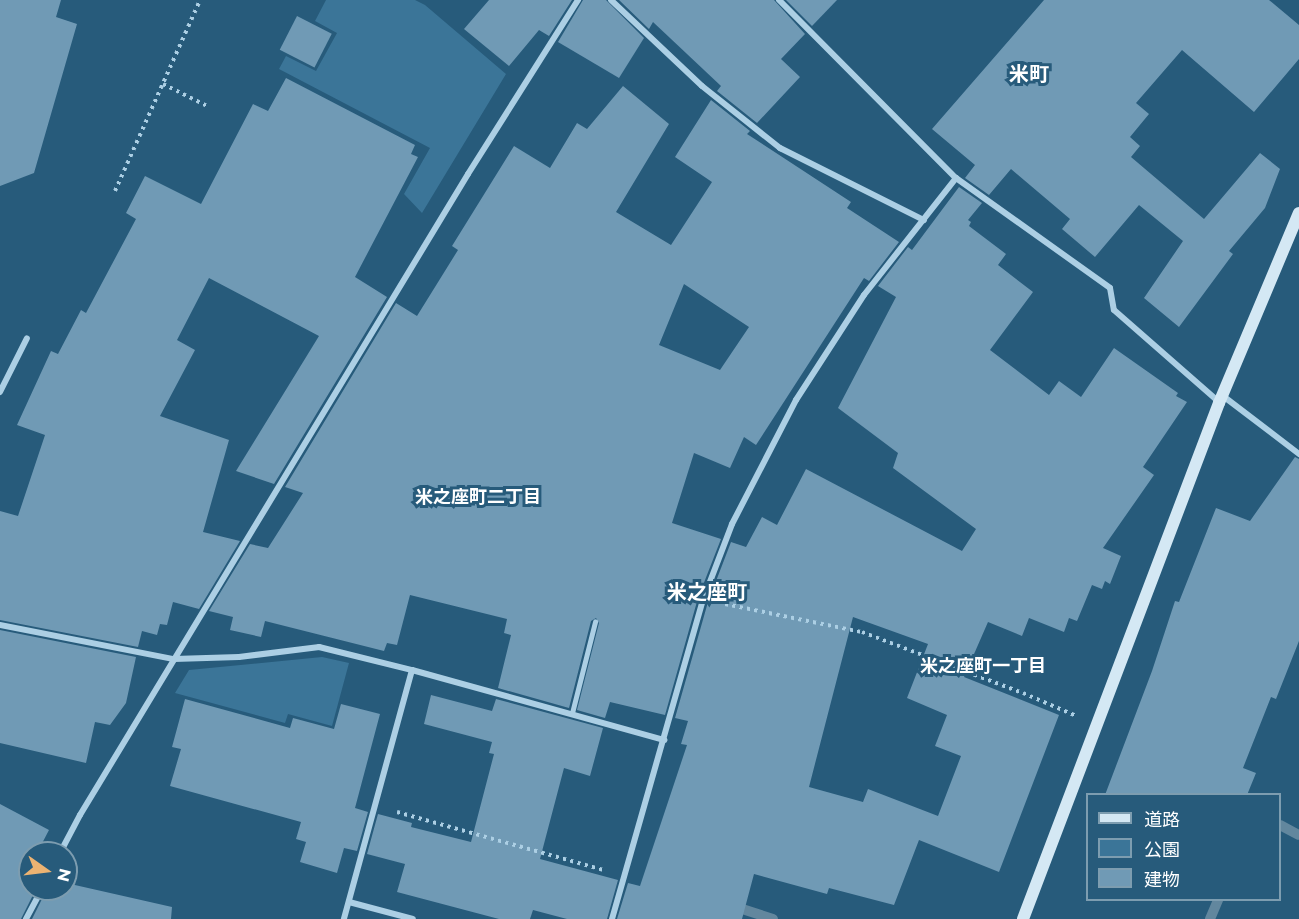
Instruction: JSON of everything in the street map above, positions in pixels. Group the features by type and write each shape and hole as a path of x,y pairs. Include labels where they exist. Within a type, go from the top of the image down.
{"street":[{"path":"66,841 468,174 578,0"},
{"path":"611,0 702,86 780,148 924,220"},
{"path":"779,0 956,178 1110,288 1114,310 1221,399 1298,451"},
{"path":"612,919 703,600 732,524 796,400 864,295 956,178"},
{"path":"1023,919 1221,399 1299,213"},
{"path":"0,392 27,338"},
{"path":"0,624 174,659 239,657 319,646 572,713 664,740"},
{"path":"344,919 412,670"},
{"path":"26,919 36,901"},
{"path":"349,902 413,919"}],"lane":[{"path":"572,713 595,622"}],"path":[{"path":"116,191 200,0"},
{"path":"163,84 209,107"},
{"path":"703,600 862,632 1023,693 1097,725"},
{"path":"375,807 624,875"}],"green space":[{"path":"326,0 415,0 425,5 506,74 422,213 404,194 430,148 279,69 286,56 316,71 337,33 315,21"},
{"path":"322,657 349,663 332,726 288,714 285,723 175,693 189,670"}],"building":[{"path":"0,0 61,0 56,17 77,24 34,173 0,186"},
{"path":"489,0 572,0 549,36 539,30 509,66 464,29"},
{"path":"583,0 606,0 644,38 619,78 558,42"},
{"path":"619,0 774,0 805,34 781,59 800,77 757,123 717,91 721,86 653,22 649,29"},
{"path":"786,0 837,0 812,26"},
{"path":"1044,0 1269,0 1299,25 1299,59 1254,112 1182,50 1136,103 1149,114 1130,137 1140,146 1131,157 1204,219 1260,153 1280,169 1265,208 1229,251 1233,254 1179,327 1144,298 1183,241 1139,205 1095,257 1062,229 1070,219 1011,169 989,195 965,178 975,165 932,129"},
{"path":"297,16 332,34 314,68 280,50"},
{"path":"286,78 415,145 411,154 418,157 355,277 387,297 274,484 236,471 319,336 209,278 177,340 195,350 160,416 229,440 203,532 240,541 199,609 173,602 167,625 160,624 157,635 142,631 138,647 0,620 0,511 18,516 45,435 17,425 51,351 58,354 81,310 86,313 136,219 126,213 145,176 201,204 253,104 268,111"},
{"path":"623,86 669,124 616,212 671,245 712,182 675,157 711,100 750,131 747,134 851,202 847,208 899,242 869,281 864,278 756,445 744,437 730,468 694,453 672,523 721,539 698,598 665,715 610,702 605,718 577,710 599,623 596,618 591,621 569,708 498,688 511,635 504,633 507,619 410,595 397,645 387,643 384,651 265,621 261,637 230,630 233,617 209,611 250,544 268,548 303,493 285,487 396,303 417,316 458,250 452,246 514,146 550,168 577,123 587,129","holes":["684,284 749,327 720,370 659,345"]},
{"path":"959,187 982,203 968,220 971,222 969,226 1006,254 998,265 1033,292 990,350 1049,395 1059,381 1081,397 1114,348 1178,393 1176,396 1187,402 1143,467 1154,475 1103,548 1121,556 1110,584 1105,581 1102,589 1092,585 1077,621 1069,618 1064,632 1029,618 1022,636 988,622 964,677 1059,715 999,872 919,840 894,905 829,888 827,894 754,874 742,919 617,919 628,883 640,886 687,745 681,744 688,721 675,718 708,602 731,542 746,547 762,517 777,525 806,469 962,551 976,529 893,468 898,453 838,408 896,297 878,286 908,247 912,250","holes":["853,617 928,644 907,698 947,715 935,746 961,756 938,816 868,789 863,802 809,787"]},
{"path":"1295,457 1299,459 1299,641 1276,699 1271,697 1243,768 1256,773 1248,793 1106,793 1152,671 1175,601 1179,602 1216,508 1250,521"},
{"path":"0,630 136,657 126,703 110,725 95,722 86,763 0,743"},
{"path":"431,695 492,711 496,699 603,728 590,776 564,768 540,859 618,880 607,919 567,919 533,910 530,919 499,919 397,892 405,864 367,854 378,814 412,823 411,827 471,842 494,754 489,753 492,742 424,724"},
{"path":"185,699 290,728 293,718 334,729 341,704 380,714 355,808 368,812 357,851 344,848 337,873 300,862 306,842 296,839 301,822 170,786 181,749 172,747"},
{"path":"0,804 49,830 43,841 18,841 18,901 30,901 21,919 0,919"},
{"path":"78,886 172,907 171,919 32,919 41,901 78,901"}],"waterway":[{"path":"1281,826 1299,835"},
{"path":"1210,919 1218,901"},
{"path":"733,906 773,919"}],"district":[{"name":"米町","path":"1029,74"},
{"name":"米之座町二丁目","path":"478,497"},
{"name":"米之座町","path":"707,592"},
{"name":"米之座町一丁目","path":"983,666"}]}
